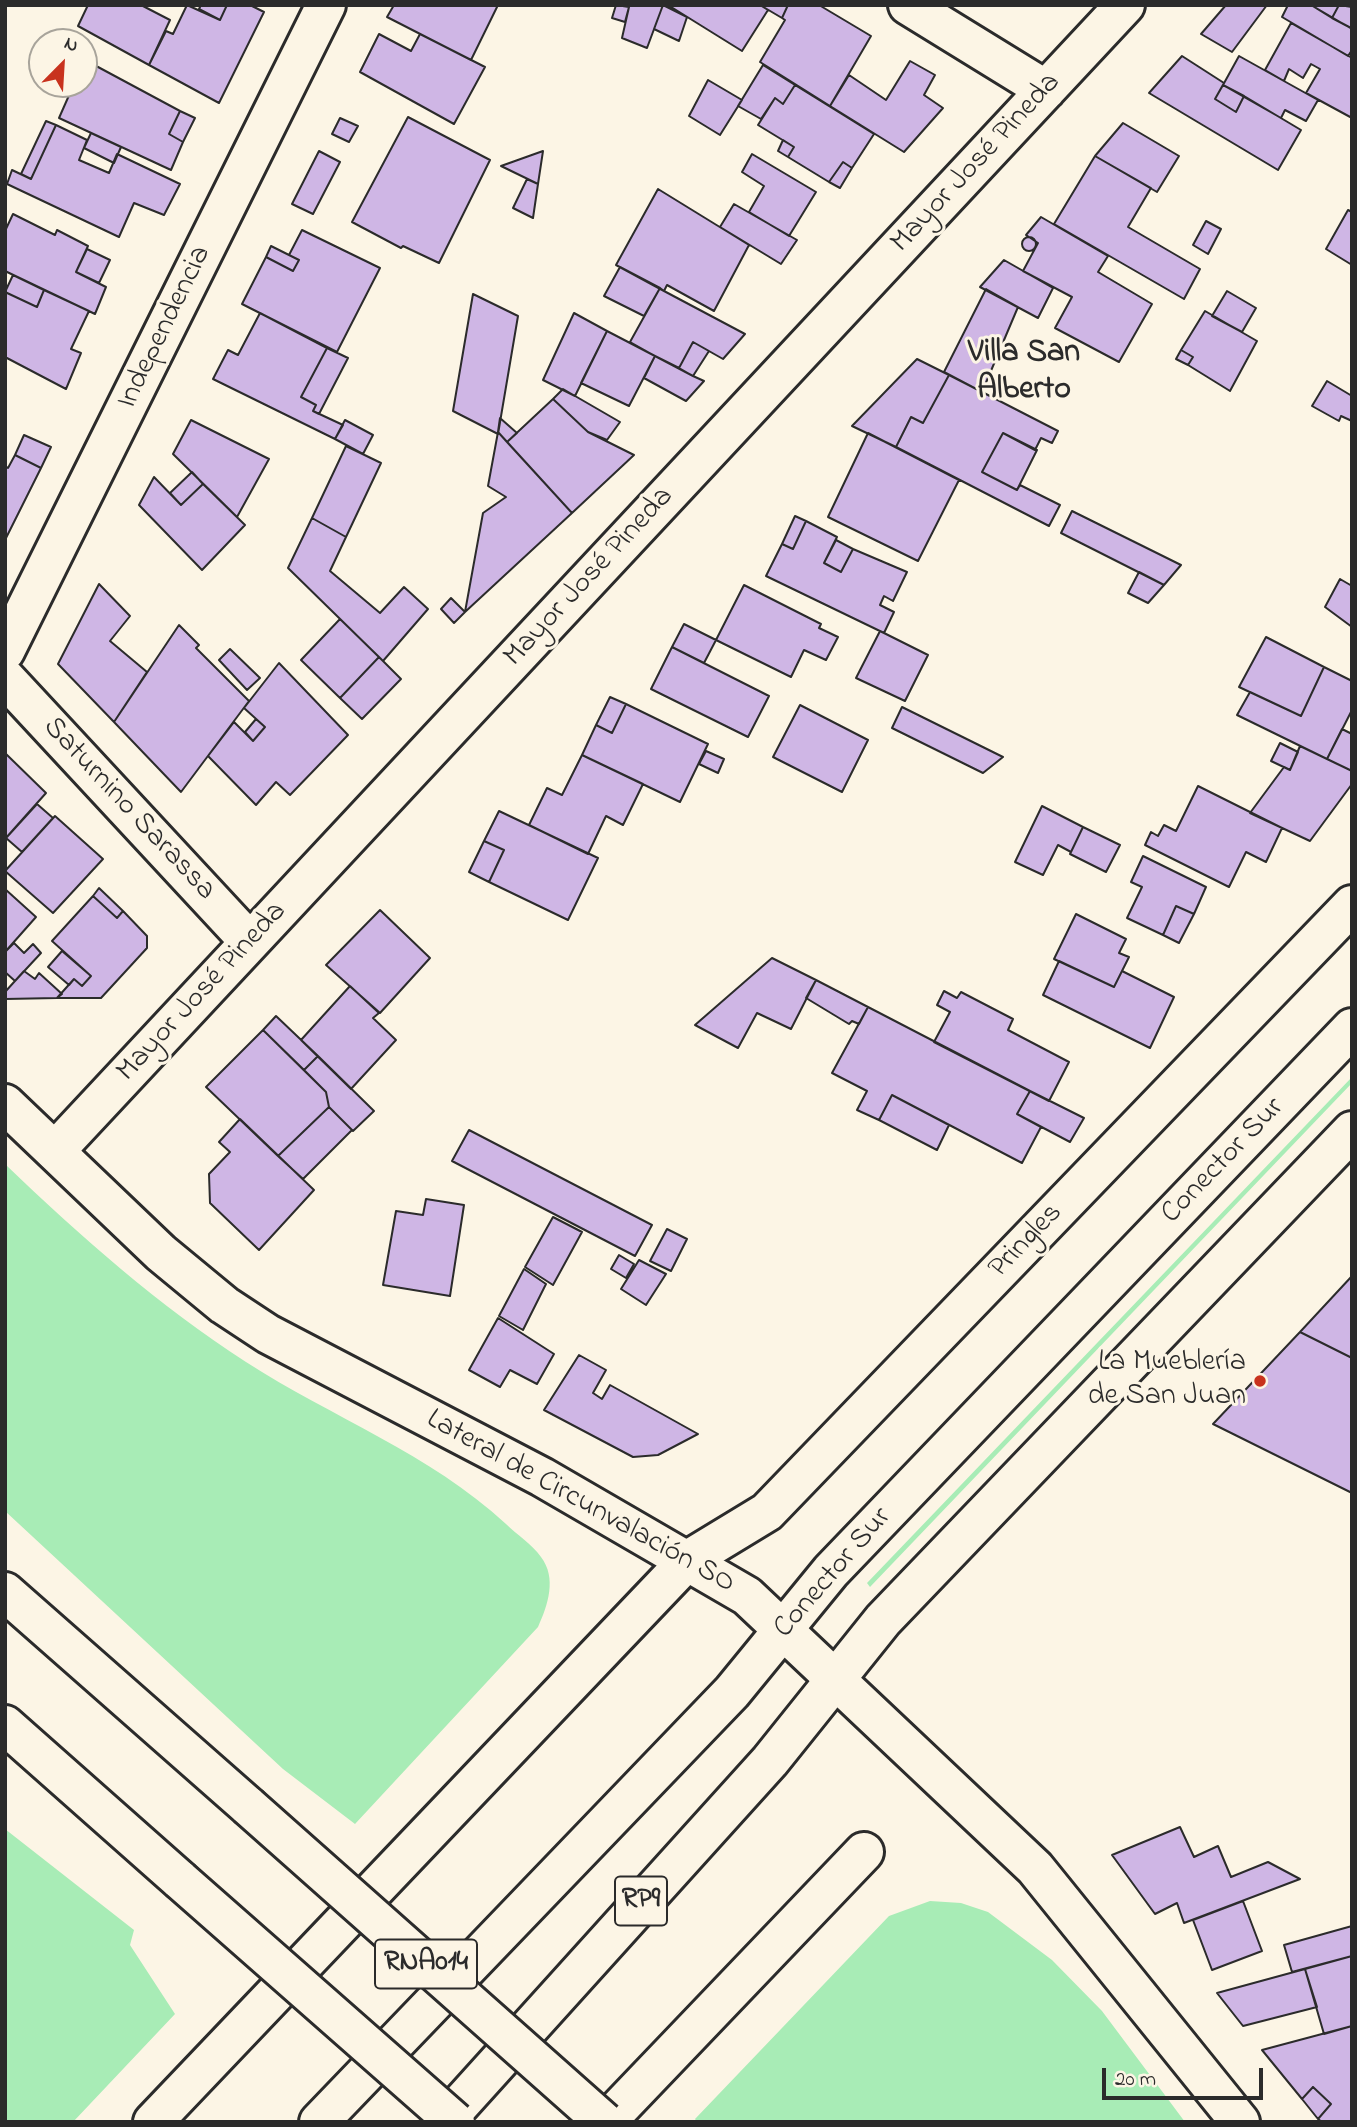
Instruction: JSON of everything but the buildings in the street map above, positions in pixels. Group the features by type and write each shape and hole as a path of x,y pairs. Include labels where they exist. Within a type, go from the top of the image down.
{"main road":[{"name":"Independencia","path":"5,651 326,5"},
{"path":"908,5 1046,90"},
{"name":"Mayor José Pineda","path":"55,1152 1125,5"},
{"name":"Saturnino Sarassa","path":"5,678 250,942"},
{"name":"Pringles","path":"153,2122 688,1560 767,1512 1352,905"},
{"name":"Conector Sur","path":"319,2122 732,1692 831,1572 1352,1028"},
{"name":"Lateral de Circunvalación SO","path":"5,1104 182,1271 268,1334 542,1477 747,1596 1035,1868 1240,2122"},
{"name":"RP9","path":"444,2122 770,1761 838,1680 883,1620 1352,1131"},
{"path":"5,1574 79,1657"},
{"name":"RNA014","path":"5,1592 605,2122"},
{"path":"14,1735 455,2122"},
{"path":"605,2122 864,1852"}],"green space":[{"path":"1352,1077 1352,1083 870,1587 867,1583"},
{"path":"5,1164 91,1244 182,1318 279,1382 380,1437 445,1477 476,1499 529,1544 546,1565 549,1592 538,1627 355,1824 283,1769 5,1511"},
{"path":"5,1829 134,1930 130,1945 175,2014 73,2122 5,2122"},
{"path":"930,1901 961,1903 988,1912 1052,1960 1102,2011 1185,2122 697,2122 695,2119 889,1916"}],"place":[{"name":"La Mueblería de San Juan","path":"1260,1381"}],"district":[{"name":"Villa San Alberto","path":"1024,374"}]}
